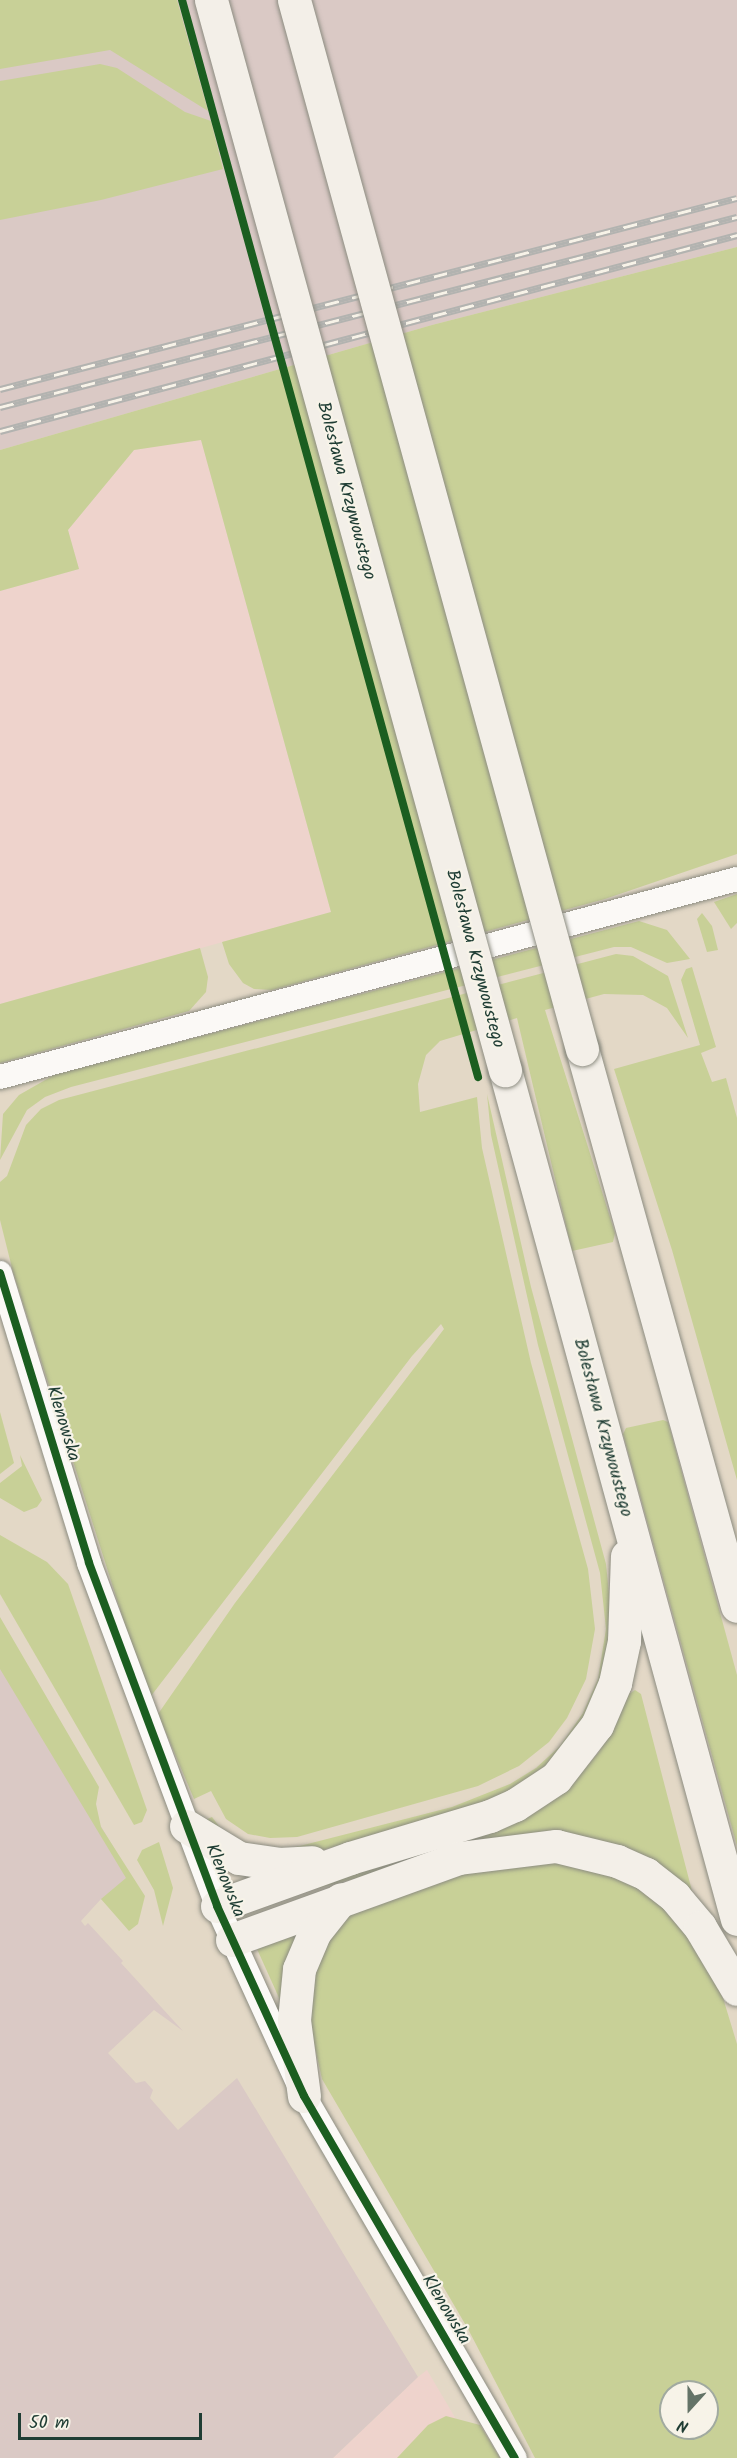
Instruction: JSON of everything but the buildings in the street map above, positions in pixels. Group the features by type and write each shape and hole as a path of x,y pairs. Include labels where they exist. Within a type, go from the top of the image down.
{"main road":[{"name":"Bolesława Krzywoustego","path":"211,0 737,1919"},
{"path":"294,0 737,1606"},
{"path":"710,1507 737,1559"},
{"path":"217,1906 350,1858 498,1812 538,1791 569,1763 597,1725 620,1665 628,1521"},
{"path":"186,1826 223,1852 257,1862 298,1864 350,1858"},
{"path":"232,1940 459,1858 521,1847 574,1848 646,1874 675,1897 700,1927 737,1989"},
{"path":"304,2096 294,2020 299,1969 314,1933 341,1899"}],"street":[{"path":"0,1077 737,879"},
{"name":"Klenowska","path":"0,1273 89,1563 217,1906 304,2096 516,2458"}],"shaded area":[{"path":"0,0 737,0 737,247 432,325 0,450"},
{"path":"201,439 331,912 0,1004 0,591 79,569 68,530 134,450"},
{"path":"0,1658 141,1893 123,1922 101,1899 81,1921 85,1926 88,1923 183,2031 154,2010 108,2053 136,2083 145,2081 153,2090 150,2098 178,2130 237,2078 418,2377 333,2458 0,2458"},
{"path":"427,2370 479,2458 333,2458 418,2377"}],"green space":[{"path":"0,0 177,0 208,111 110,50 0,69"},
{"path":"100,64 117,68 185,112 211,121 223,169 101,200 0,220 0,81"},
{"path":"737,247 737,854 605,899 272,990 254,989 243,983 229,964 222,942 331,912 201,440 134,450 68,530 79,569 0,591 0,450 432,325"},
{"path":"737,894 737,923 731,929 714,902"},
{"path":"702,913 712,926 718,950 707,952 697,919"},
{"path":"639,921 667,930 690,959 667,963 631,947 614,947 71,1087 45,1097 27,1110 0,1160 3,1114 19,1095 54,1075"},
{"path":"200,948 208,977 206,992 189,1011 0,1063 0,1004"},
{"path":"616,954 633,956 668,976 688,1038 667,1008 643,995 604,994 545,1010 615,1233 613,1242 572,1251 517,1018 440,1041 426,1055 418,1084 420,1112 477,1097 482,1148 531,1363 588,1569 595,1629 586,1679 567,1718 549,1742 519,1766 478,1786 297,1837 270,1838 248,1834 226,1819 211,1791 194,1799 158,1714 235,1603 444,1329 441,1324 412,1356 151,1696 125,1625 13,1272 0,1220 0,1182 7,1176 26,1125 41,1109 59,1100"},
{"path":"692,967 716,1047 701,1053 712,1082 726,1078 737,1118 737,1480 672,1250 614,1069 700,1045 681,980 686,969"},
{"path":"487,1094 531,1287 606,1564 613,1633 607,1675 587,1721 570,1745 550,1766 507,1794 464,1811 304,1855 246,1854 223,1842 205,1820 212,1817 224,1833 246,1845 288,1849 452,1807 510,1784 536,1768 560,1746 583,1713 598,1679 606,1629 600,1573 538,1345 491,1135"},
{"path":"0,1412 14,1463 0,1474"},
{"path":"663,1420 668,1422 737,1675 737,1846 623,1434 626,1428"},
{"path":"20,1455 42,1500 37,1507 24,1512 0,1498 0,1483 22,1466"},
{"path":"0,1535 47,1562 68,1584 147,1810 142,1822 134,1825 0,1594"},
{"path":"0,1617 99,1787 96,1804 101,1827 145,1896 138,1924 129,1931 101,1899 126,1878 0,1669"},
{"path":"635,1690 641,1694 692,1891 642,1861 425,1860 299,1893 575,1780 599,1752 629,1694"},
{"path":"159,1842 173,1888 163,1926 154,1890 137,1860 142,1850"},
{"path":"548,1859 629,1880 678,1917 723,1998 737,2044 737,2458 535,2458 468,2329 322,2079 306,2008 319,1949 342,1921 359,1910 435,1879"},
{"path":"304,1923 280,2000 257,1949"},
{"path":"446,2416 480,2425 500,2458 397,2458 428,2425"}],"railway":[{"path":"0,389 737,198"},
{"path":"0,407 737,217"},
{"path":"0,431 737,235"}],"cycle path":[{"path":"182,0 478,1077"},
{"path":"0,1273 89,1563 217,1906 304,2096 515,2458"}]}
